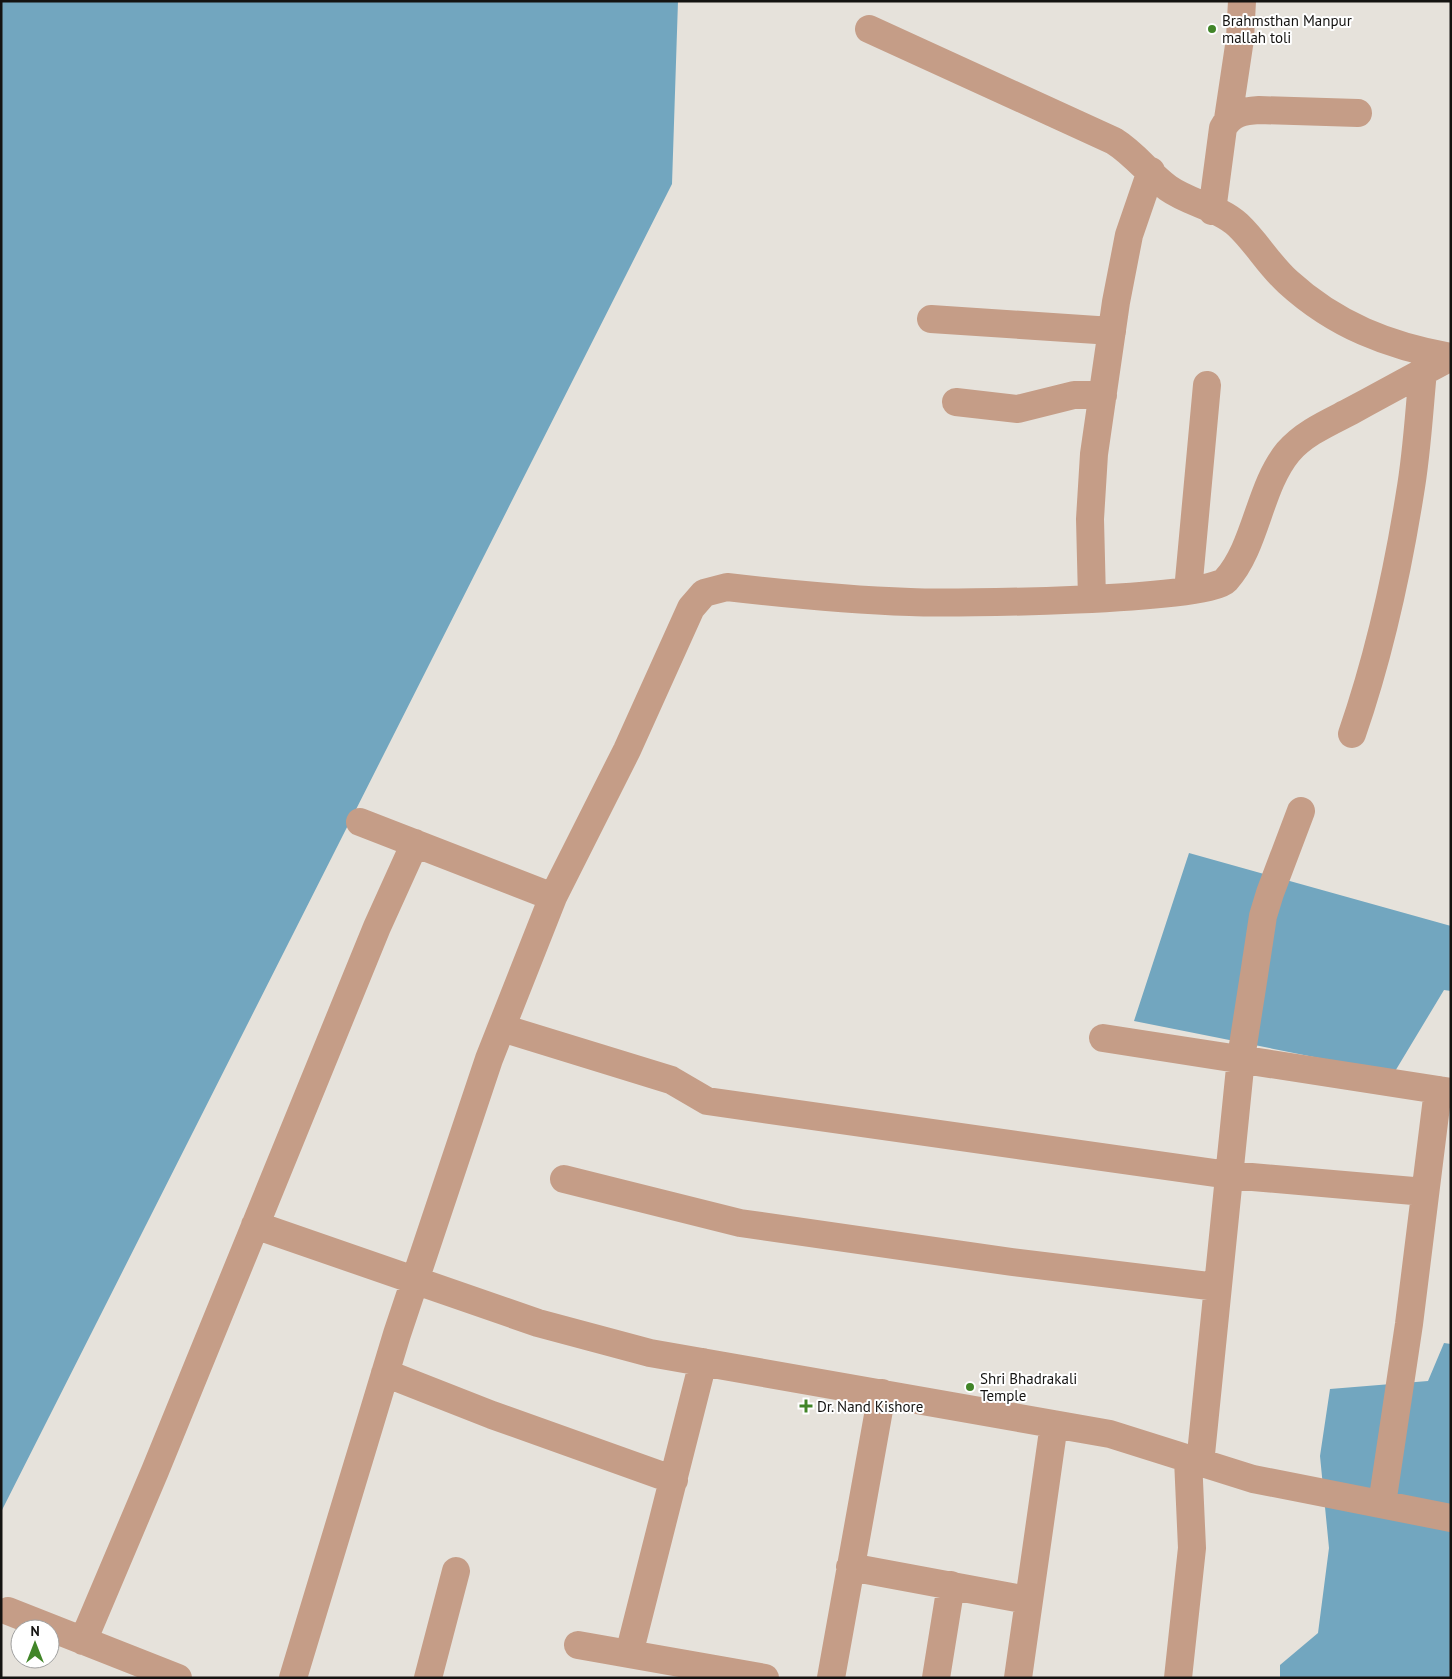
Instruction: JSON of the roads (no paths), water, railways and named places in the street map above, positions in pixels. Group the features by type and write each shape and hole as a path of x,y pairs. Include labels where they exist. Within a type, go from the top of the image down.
{"street":[{"path":"1212,211 1223,128 1228,119 1240,39 1242,1"},
{"path":"869,29 1114,141 1128,150 1169,188 1237,224 1265,259 1289,283 1321,308 1364,333 1409,349 1451,357"},
{"path":"1228,119 1243,111 1259,110 1358,113"},
{"path":"1092,599 1090,519 1094,454 1112,331 1129,235 1150,171"},
{"path":"931,319 1112,331"},
{"path":"293,1678 385,1373 502,1028 553,897 628,750 691,608 704,593 727,587 912,602 1121,598 1211,588 1225,581 1247,542 1271,482 1288,452 1311,433 1451,357"},
{"path":"1352,734 1368,686 1395,583 1411,491 1423,372"},
{"path":"1188,591 1206,384"},
{"path":"956,402 1018,409 1074,395 1103,395"},
{"path":"1178,1678 1192,1548 1194,1462 1217,1287 1241,1058 1263,916 1301,811"},
{"path":"360,822 553,897"},
{"path":"83,1641 155,1471 377,927 415,843"},
{"path":"502,1028 671,1080 707,1101 1228,1175 1425,1192"},
{"path":"1103,1038 1444,1091 1425,1192 1409,1324 1382,1504"},
{"path":"564,1179 740,1222 1012,1262 1217,1287"},
{"path":"255,1225 538,1322 650,1353 1110,1434 1253,1479 1451,1518"},
{"path":"629,1654 703,1362"},
{"path":"385,1373 492,1415 674,1480"},
{"path":"831,1678 882,1393"},
{"path":"1018,1678 1054,1424"},
{"path":"850,1567 1028,1600"},
{"path":"428,1678 456,1571"},
{"path":"936,1678 951,1586"},
{"path":"8,1611 178,1678"},
{"path":"578,1645 765,1678"}],"water":[{"path":"1,1 678,1 672,184 1,1512"},
{"path":"1189,853 1451,926 1451,991 1444,990 1394,1073 1134,1021"},
{"path":"1444,1343 1451,1344 1451,1678 1280,1678 1280,1665 1318,1633 1329,1548 1320,1456 1330,1389 1428,1381"}],"place":[{"name":"Brahmsthan Manpur mallah toli","path":"1212,29"},
{"name":"Shri Bhadrakali Temple","path":"970,1387"},
{"name":"Dr. Nand Kishore","path":"806,1406"}]}
